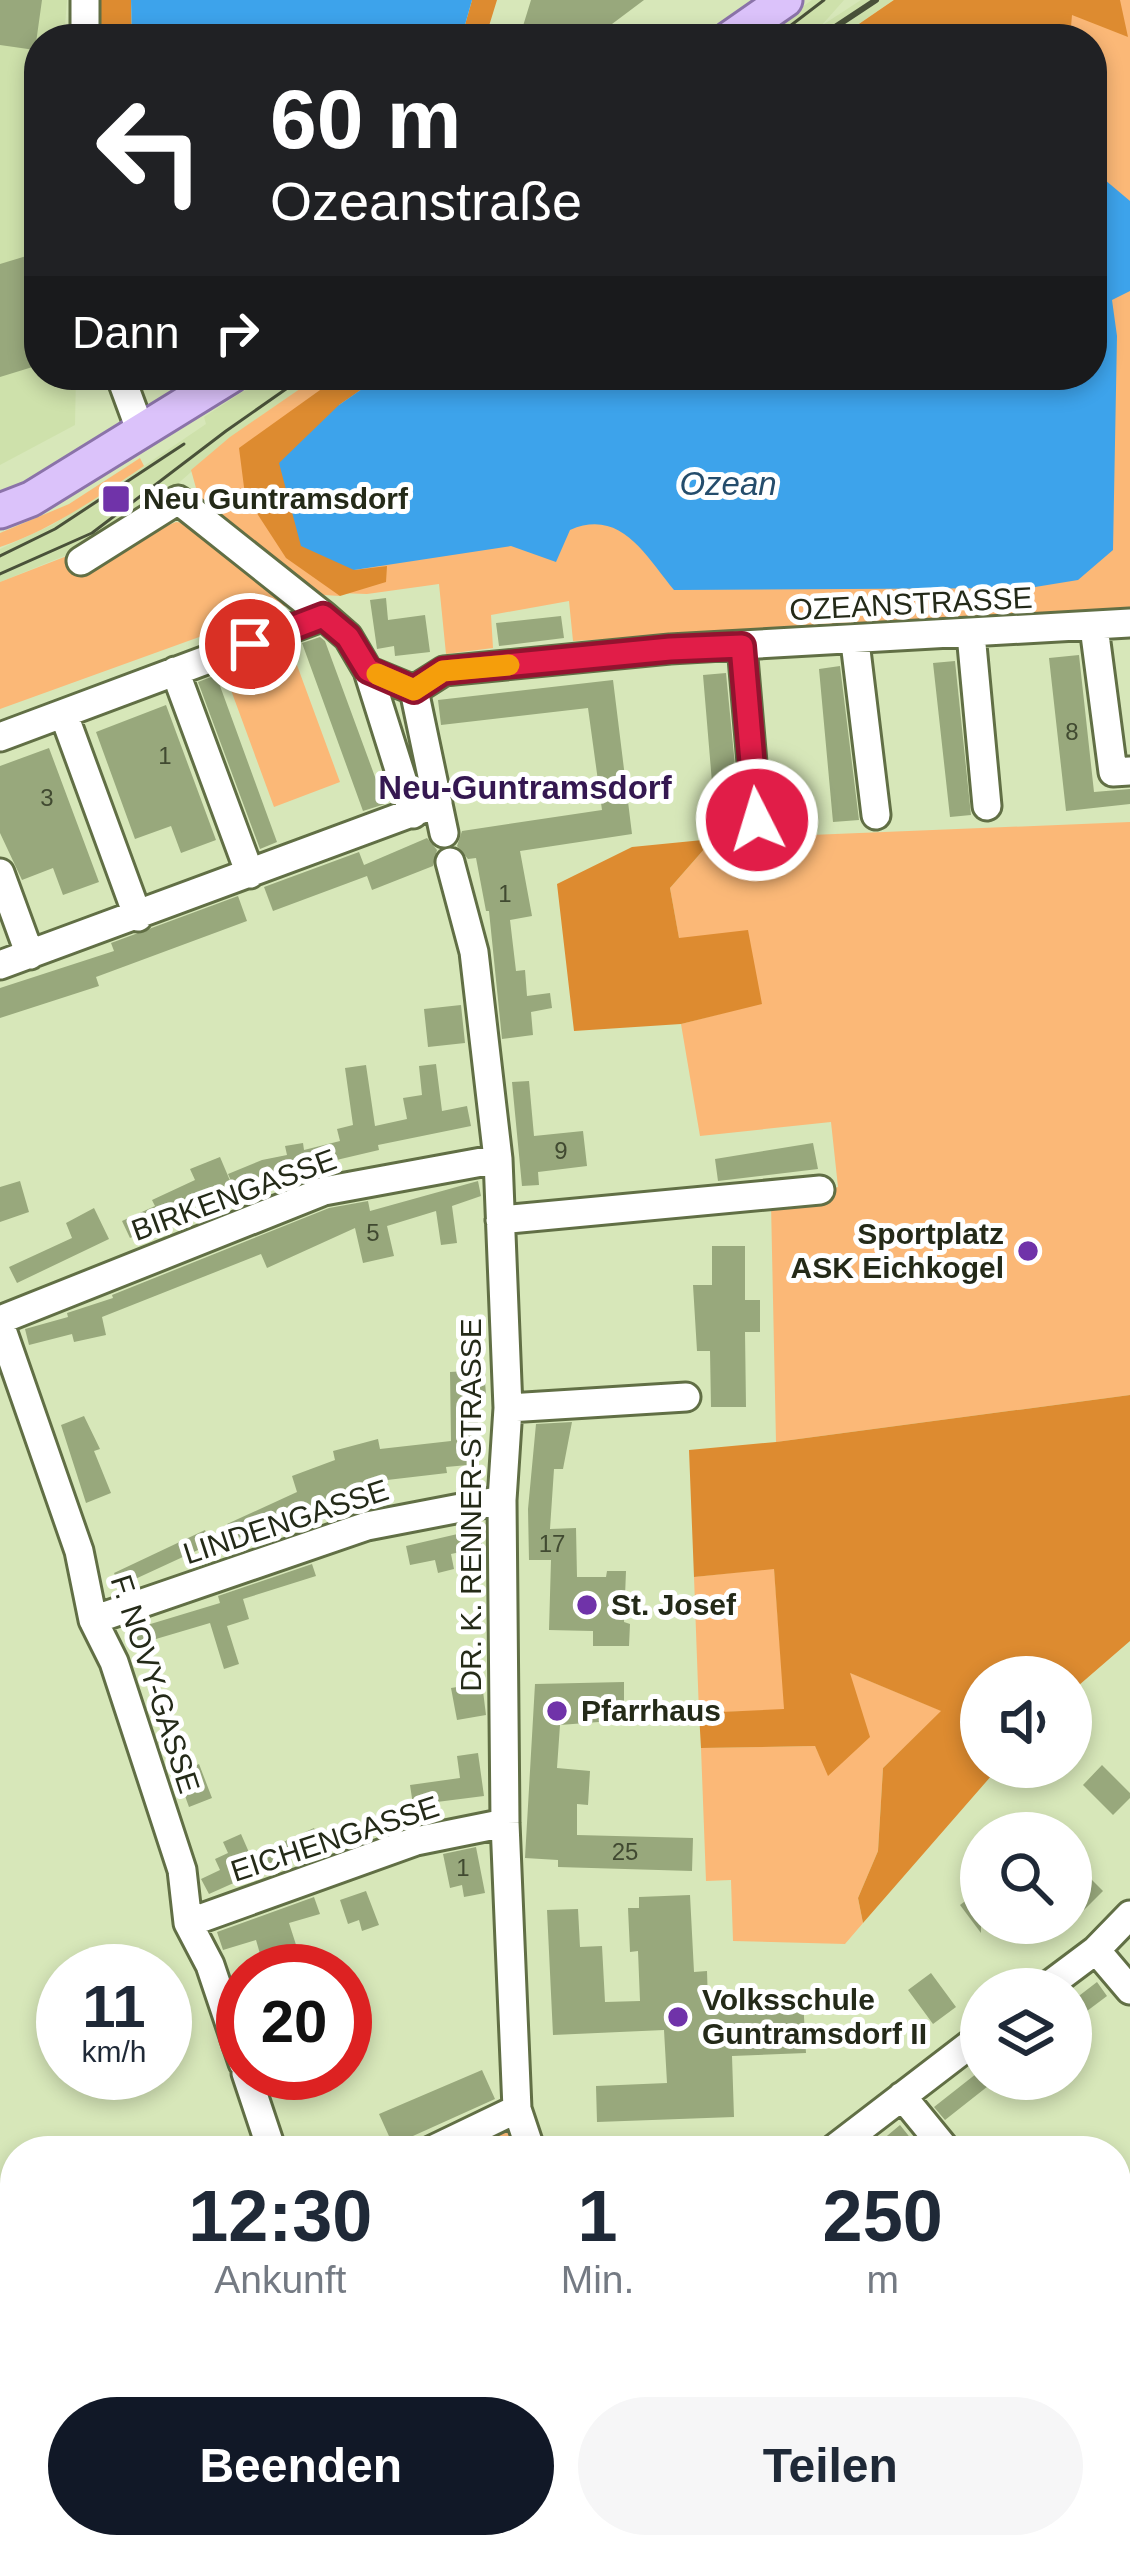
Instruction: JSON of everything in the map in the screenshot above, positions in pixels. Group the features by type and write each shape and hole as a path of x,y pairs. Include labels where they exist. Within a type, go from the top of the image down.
{"main road":[{"path":"750,24 785,0"},
{"path":"0,511 31,500 208,390"}],"street":[{"path":"126,390 141,432"},
{"path":"81,561 178,500 348,637 368,670 426,808 445,833"},
{"path":"0,737 323,616"},
{"name":"OZEANSTRASSE","path":"414,690 443,671 670,649 1130,623"},
{"path":"1094,627 1113,772 1130,771"},
{"path":"971,634 987,806"},
{"path":"855,642 876,815"},
{"path":"742,646 757,820"},
{"path":"368,670 414,690 426,808"},
{"path":"175,671 250,874"},
{"path":"64,715 138,917"},
{"path":"0,965 426,808"},
{"name":"DR. K. RENNER-STRASSE","path":"450,862 474,952 498,1159 508,1408 502,1500 505,1823 517,2109 526,2136"},
{"path":"0,873 30,955"},
{"name":"BIRKENGASSE","path":"0,1322 324,1191 498,1159"},
{"path":"500,1220 820,1190"},
{"name":"F. NOVY-GASSE","path":"0,1322 80,1551 93,1620 114,1662 182,1870 188,1923 216,1981"},
{"path":"508,1408 686,1397"},
{"name":"LINDENGASSE","path":"93,1620 367,1526 502,1500"},
{"name":"EICHENGASSE","path":"188,1923 416,1840 505,1823"},
{"path":"1072,1968 1130,1915"},
{"path":"1096,1950 1130,1990"},
{"path":"850,2136 960,2052"},
{"path":"902,2096 935,2136"},
{"path":"255,2100 267,2136"},
{"path":"461,2136 517,2109"}],"shaded area":[{"path":"0,0 67,0 65,24 24,24 24,390 76,390 75,425 0,465"},
{"path":"101,0 131,0 132,24 97,24"},
{"path":"472,0 497,0 490,24 465,24"},
{"path":"812,0 844,0 823,24 778,24"},
{"path":"861,0 894,0 859,24 824,24"},
{"name":"Ozean","path":"894,0 1130,0 1130,609 573,641 569,601 491,615 493,648 446,654 439,584 367,594 308,594 203,513 191,470 298,390 1107,390 1107,24 859,24"},
{"path":"894,0 1120,0 1128,37 1107,29 1107,24 1072,15 1071,24 859,24"},
{"path":"245,390 298,390 82,553 79,550 0,582 0,549 52,525 110,489 206,424 204,417"},
{"path":"320,390 360,390 339,405 354,570 387,566 386,582 340,596 286,558 245,495 239,448"},
{"path":"140,458 144,466 92,501 0,547 0,533 69,504"},
{"path":"176,522 196,525 296,602 0,709 0,582 67,556 74,566"},
{"path":"294,657 340,782 274,807 228,682"},
{"path":"1130,822 1130,1395 776,1442 771,1204 838,1187 831,1122 700,1136 681,1024 762,1003 679,939 670,888 713,839"},
{"path":"713,839 670,888 679,938 748,930 762,1004 681,1024 574,1031 557,884 632,847"},
{"path":"1130,1395 1130,1641 1092,1674 1092,1656 960,1656 960,1788 981,1788 863,1923 858,1898 878,1851 883,1768 941,1711 850,1673 870,1737 828,1776 815,1746 701,1748 699,1713 784,1709 774,1569 694,1577 689,1450"},
{"path":"774,1568 785,1710 699,1713 694,1577"},
{"path":"848,1672 942,1711 883,1768 878,1851 858,1898 863,1923 845,1944 733,1941 731,1880 706,1881 701,1748 815,1746 829,1775"},
{"path":"503,2128 510,2129 511,2136 485,2136"}],"water":[{"path":"131,0 472,0 465,24 132,24"},
{"name":"Ozean","path":"1107,182 1130,201 1130,291 1112,300 1117,336 1113,550 1078,580 1029,588 674,590 642,550 604,525 570,530 556,562 511,546 354,570 301,546 279,463 360,390 1107,390"}],"building":[{"path":"0,0 42,0 39,24 24,24 24,48 0,45"},
{"path":"531,0 644,0 612,24 524,24"},
{"path":"24,257 24,370 0,377 0,264"},
{"path":"386,598 388,620 425,615 430,652 395,656 394,646 377,649 370,600"},
{"path":"561,616 564,638 499,646 496,623"},
{"path":"320,637 385,804 363,811 302,643"},
{"path":"1079,655 1094,792 1130,789 1130,804 1066,811 1049,658"},
{"path":"955,661 971,815 950,817 933,663"},
{"path":"840,666 859,820 833,822 819,669"},
{"path":"726,673 741,827 716,830 703,675"},
{"path":"216,675 277,842 260,849 198,682"},
{"path":"613,680 632,834 520,851 532,916 510,920 516,971 525,970 527,996 550,993 552,1008 531,1012 533,1035 502,1039 489,911 476,858 468,859 457,846 462,831 602,810 588,708 441,725 438,700"},
{"path":"166,705 216,840 181,853 171,826 135,839 96,732"},
{"path":"49,748 99,882 63,895 53,868 22,880 0,833 0,766"},
{"path":"427,838 437,850 433,866 372,890 367,876 273,911 264,887 359,852 364,865"},
{"path":"238,896 247,921 96,977 99,986 0,1018 0,988 114,951 111,943"},
{"path":"461,1005 465,1043 428,1047 424,1009"},
{"path":"436,1064 442,1111 467,1106 471,1126 378,1145 379,1150 277,1174 236,1192 228,1174 287,1155 285,1146 303,1143 304,1150 340,1141 337,1129 353,1125 345,1068 366,1065 375,1126 407,1119 403,1098 422,1095 419,1066"},
{"path":"529,1081 534,1136 583,1131 587,1166 538,1172 539,1185 522,1186 512,1082"},
{"path":"813,1143 818,1169 718,1181 715,1159"},
{"path":"220,1157 231,1183 189,1201 194,1210 130,1238 122,1221 155,1206 152,1200 195,1180 190,1169"},
{"path":"20,1181 29,1212 0,1222 0,1187"},
{"path":"478,1181 481,1196 452,1206 457,1243 441,1245 436,1211 387,1226 394,1256 363,1263 355,1228 267,1268 261,1254 102,1317 106,1335 74,1342 72,1334 29,1345 25,1329 68,1317 67,1313 329,1208 368,1201 370,1211"},
{"path":"94,1208 109,1239 17,1283 9,1267 72,1238 66,1223"},
{"path":"712,1246 745,1246 745,1300 760,1300 760,1332 745,1332 746,1407 711,1407 710,1351 697,1351 693,1285 712,1285"},
{"path":"484,1370 486,1394 477,1395 479,1464 387,1480 390,1492 305,1517 303,1509 234,1540 227,1524 297,1492 292,1476 335,1460 333,1451 378,1439 380,1449 451,1441 450,1372"},
{"path":"84,1416 100,1449 94,1451 111,1493 86,1503 61,1425"},
{"path":"572,1422 563,1469 554,1469 550,1529 576,1528 577,1577 626,1571 624,1622 630,1624 629,1646 593,1646 593,1631 549,1630 551,1560 529,1560 528,1509 536,1424"},
{"path":"479,1529 483,1547 451,1554 454,1569 438,1573 435,1560 410,1565 406,1546"},
{"path":"205,1530 211,1544 120,1586 114,1573"},
{"path":"312,1564 316,1576 243,1599 249,1619 227,1626 239,1664 224,1669 210,1623 139,1644 134,1629 220,1603 218,1596"},
{"path":"624,1682 624,1720 560,1725 557,1768 590,1771 588,1805 577,1804 577,1835 693,1838 692,1871 558,1867 558,1860 525,1858 535,1684"},
{"path":"482,1683 486,1715 457,1720 451,1688"},
{"path":"478,1753 484,1796 413,1805 410,1785 460,1778 457,1756"},
{"path":"190,1757 193,1767 199,1764 212,1798 189,1807 173,1763"},
{"path":"1102,1765 1130,1793 1113,1815 1086,1788 1092,1788 1092,1776"},
{"path":"314,1828 321,1844 209,1894 201,1879 220,1870 215,1859 228,1853 223,1842 241,1834 251,1857"},
{"path":"476,1847 485,1893 464,1897 462,1885 450,1888 443,1854"},
{"path":"1092,1880 1103,1891 1092,1902"},
{"path":"366,1891 379,1925 362,1931 359,1920 348,1924 340,1900"},
{"name":"Volksschule Guntramsdorf II","path":"690,1895 694,1972 707,1971 708,2003 803,1999 806,2053 732,2056 734,2117 597,2122 596,2086 667,2083 664,2030 553,2035 547,1910 578,1909 580,1947 602,1946 605,2002 640,2001 638,1951 630,1952 628,1908 639,1908 639,1897"},
{"path":"314,1897 320,1914 289,1923 296,1944 257,1944 256,1940 221,1944 217,1932"},
{"path":"931,1973 956,2007 933,2024 908,1990"},
{"path":"1097,1982 1107,1996 1092,2007 1092,1986"},
{"path":"482,2070 495,2099 413,2136 389,2136 379,2114"},
{"path":"960,2087 960,2100 970,2100 945,2120 934,2107"},
{"path":"900,2125 909,2136 887,2136"}],"tram line":[{"path":"793,24 824,0"},
{"path":"0,574 92,533 285,390"},
{"path":"0,556 55,529 184,444"}],"railway":[{"path":"840,24 876,0"}],"slow traffic":[{"path":"377,674 414,690 443,671 509,665"}],"place":[{"name":"Neu Guntramsdorf","path":"116,499"},
{"name":"Sportplatz ASK Eichkogel","path":"1028,1251"},
{"name":"St. Josef","path":"587,1605"},
{"name":"Pfarrhaus","path":"557,1711"},
{"name":"Volksschule Guntramsdorf II","path":"678,2017"}],"district":[{"name":"Neu-Guntramsdorf","path":"525,787"}],"route":[{"path":"250,644 323,616 348,637 368,670 414,690 443,671 742,646 757,820"}]}
